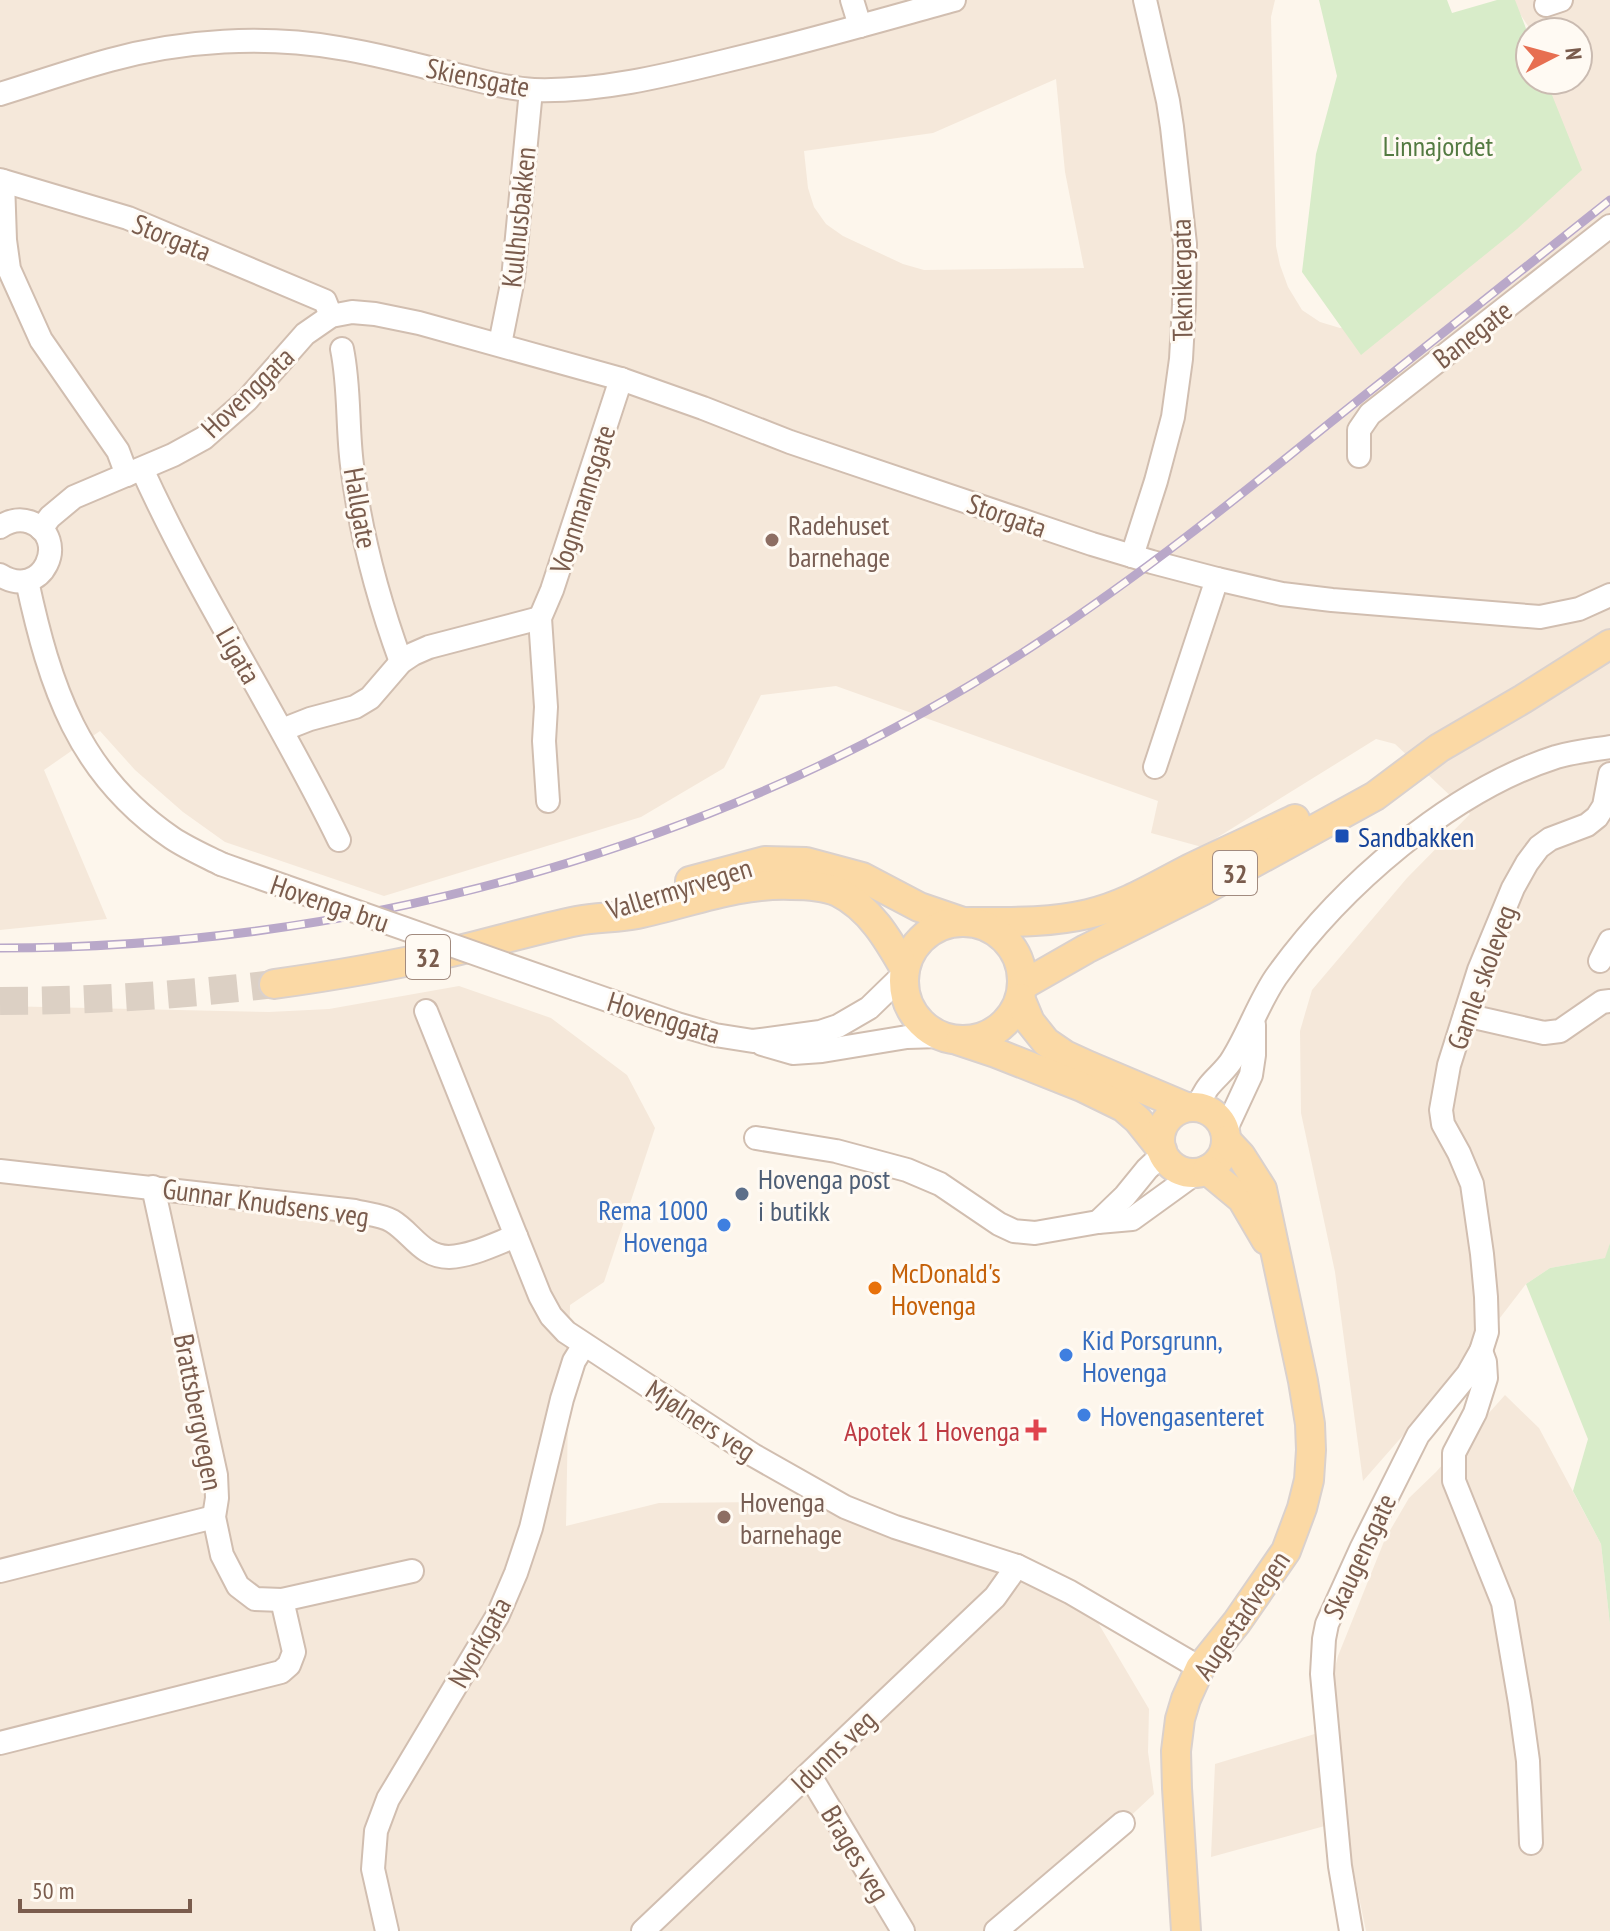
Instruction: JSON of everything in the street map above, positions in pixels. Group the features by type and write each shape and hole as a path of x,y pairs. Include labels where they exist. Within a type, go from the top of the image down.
{"main road":[{"name":"32","path":"965,922 991,929 1007,942 1019,960 1021,992 1012,1015 999,1028 980,1038 950,1038 922,1024 910,1007 904,987 904,971 918,941 931,929 965,922 1013,922 1087,915 1139,896 1304,815 1365,781 1439,748 1610,644"},
{"name":"32","path":"1021,992 1075,955 1202,891 1375,796 1439,748"},
{"name":"Vallermyrvegen","path":"580,920 631,898 748,865 775,861 806,862 847,872 919,907 965,922"},
{"name":"Vallermyrvegen","path":"274,984 446,953 580,920 635,915 747,886 776,884 811,885 837,892 857,904 890,943 904,971"},
{"path":"950,1038 1082,1087 1123,1107 1138,1120 1172,1166 1179,1170 1202,1171 1221,1158 1225,1135 1215,1115 1089,1066 1056,1049 1038,1034 1030,1022 1021,992"},
{"path":"1162,1152 1161,1133 1164,1125 1176,1111 1191,1107"},
{"name":"Augestadvegen","path":"1186,1931 1177,1788 1176,1751 1180,1719 1200,1668 1237,1622 1286,1551 1309,1480 1311,1450 1303,1381 1262,1189 1225,1135"},
{"name":"Augestadvegen","path":"1202,1171 1242,1199 1275,1254"}],"street":[{"path":"852,0 860,26"},
{"name":"Skiensgate","path":"0,94 111,59 248,40 286,41 375,54 531,90 602,86 684,72 814,40 954,0"},
{"name":"Teknikergata","path":"1132,556 1173,417 1184,305 1185,244 1172,127 1145,0"},
{"name":"Kullhusbakken","path":"500,344 513,279 531,90"},
{"name":"Storgata","path":"1,180 128,218 325,301 331,316 352,312 419,323 621,379 790,442 1132,556 1217,579 1282,594 1332,600 1540,617 1579,609 1610,595"},
{"name":"Ligata","path":"1,180 9,269 41,340 134,472 181,550 310,780 339,840"},
{"name":"Banegate","path":"1359,456 1359,430 1370,414 1610,226"},
{"name":"Hovenggata","path":"41,529 74,497 173,455 204,438 247,400 305,334 331,316"},
{"name":"Hallgate","path":"342,349 347,372 356,489 386,622 401,662"},
{"name":"Vognmannsgate","path":"548,801 540,618 621,379"},
{"path":"0,527 16,520 34,524 47,537 50,555 43,571 27,581 9,580 0,575"},
{"path":"1155,767 1217,579"},
{"name":"Hovenga bru","path":"27,581 53,680 69,719 101,772 124,799 174,840 221,864 576,989"},
{"path":"282,730 355,707 370,698 401,662 429,647 540,618"},
{"path":"1191,1107 1231,1062 1264,995 1314,930 1340,900 1425,828 1496,782 1556,758 1609,753"},
{"name":"Gamle skoleveg","path":"1478,1219 1472,1184 1443,1124 1441,1110 1449,1065 1479,970 1513,888 1539,847 1550,839 1587,825 1597,817 1604,806 1610,774"},
{"name":"Hovenggata","path":"753,1041 820,1032 838,1026 869,1008 904,971"},
{"name":"Hovenggata","path":"576,989 677,1024 793,1053 907,1037 950,1038"},
{"path":"1465,1015 1544,1033 1560,1031 1602,1002 1610,1001"},
{"name":"Mjølners veg","path":"426,1011 540,1296 551,1316 566,1332 753,1455 845,1507 895,1527 1017,1566 1070,1592 1200,1668"},
{"path":"1225,1135 1251,1075 1254,1020"},
{"path":"756,1138 836,1151 907,1170 940,1184 999,1224 1014,1231 1035,1233 1132,1219 1202,1171"},
{"path":"1098,1222 1162,1152"},
{"name":"Gunnar Knudsens veg","path":"0,1171 355,1211 391,1220 418,1245 432,1254 448,1257 516,1236"},
{"name":"Brattsbergvegen","path":"153,1187 216,1475 214,1517 222,1555 238,1586 255,1599 282,1600 412,1571"},
{"name":"Skaugensgate","path":"1351,1931 1340,1866 1322,1674 1324,1639 1327,1624 1361,1549 1418,1435 1468,1374 1481,1351 1487,1332 1478,1219"},
{"name":"Nyorkgata","path":"387,1931 373,1869 376,1831 388,1799 498,1615 516,1573 531,1528 562,1399 574,1361 584,1345"},
{"name":"Skaugensgate","path":"1481,1351 1486,1378 1475,1413 1454,1453 1454,1481 1503,1603 1528,1761 1531,1843"},
{"path":"0,1571 214,1517"},
{"name":"Idunns veg","path":"643,1931 995,1597 1017,1566"},
{"path":"0,1743 281,1672 289,1665 294,1652 282,1600"},
{"name":"Brages veg","path":"809,1774 903,1931"},
{"path":"996,1931 1123,1823"}],"shaded area":[{"path":"0,0 1275,0 1271,17 1276,246 1288,287 1302,310 1320,322 1340,328 1362,326 1527,96 1594,96 1594,16 1521,16 1502,0 1610,0 1610,1243 1606,1258 1550,1268 1526,1284 1456,1375 1363,1481 1335,1272 1301,1113 1300,1031 1312,990 1407,878 1470,814 1395,744 1376,739 1202,847 1151,833 1158,801 836,686 761,695 724,768 641,817 384,896 225,842 183,812 135,770 100,731 44,770 107,919 0,930","holes":["1056,79 1065,172 1084,268 924,270 903,264 843,236 826,224 814,207 808,188 804,151 933,133"]},
{"path":"459,986 551,1018 627,1075 655,1128 604,1282 570,1305 566,1526 659,1503 773,1502 890,1522 984,1549 1094,1616 1149,1709 1148,1752 1154,1794 1008,1931 0,1931 0,1006 269,1012 329,1009"},
{"path":"1505,1395 1539,1428 1601,1544 1610,1625 1610,1931 1366,1931 1343,1821 1211,1857 1215,1764 1318,1733 1338,1656 1385,1539 1409,1498"}],"green space":[{"name":"Linnajordet","path":"1319,0 1447,0 1452,13 1497,0 1515,0 1521,16 1514,16 1514,96 1552,96 1582,170 1517,229 1361,355 1302,272 1316,154 1337,76"},
{"path":"1610,1243 1610,1625 1601,1544 1573,1491 1588,1439 1526,1284 1550,1268 1605,1258"}],"tunnel":[{"path":"0,1001 137,997 274,984"}],"railway":[{"path":"0,948 137,943 273,929 408,904 542,871 672,828 799,775 922,713 1039,642 1114,590 1224,508 1610,200"}],"place":[{"name":"Radehuset barnehage","path":"772,540"},
{"name":"Sandbakken","path":"1342,836"},
{"name":"Hovenga post i butikk","path":"742,1194"},
{"name":"Rema 1000 Hovenga","path":"724,1225"},
{"name":"McDonald's Hovenga","path":"875,1288"},
{"name":"Kid Porsgrunn, Hovenga","path":"1066,1355"},
{"name":"Hovengasenteret","path":"1084,1415"},
{"name":"Apotek 1 Hovenga","path":"1036,1430"},
{"name":"Hovenga barnehage","path":"724,1517"}]}
